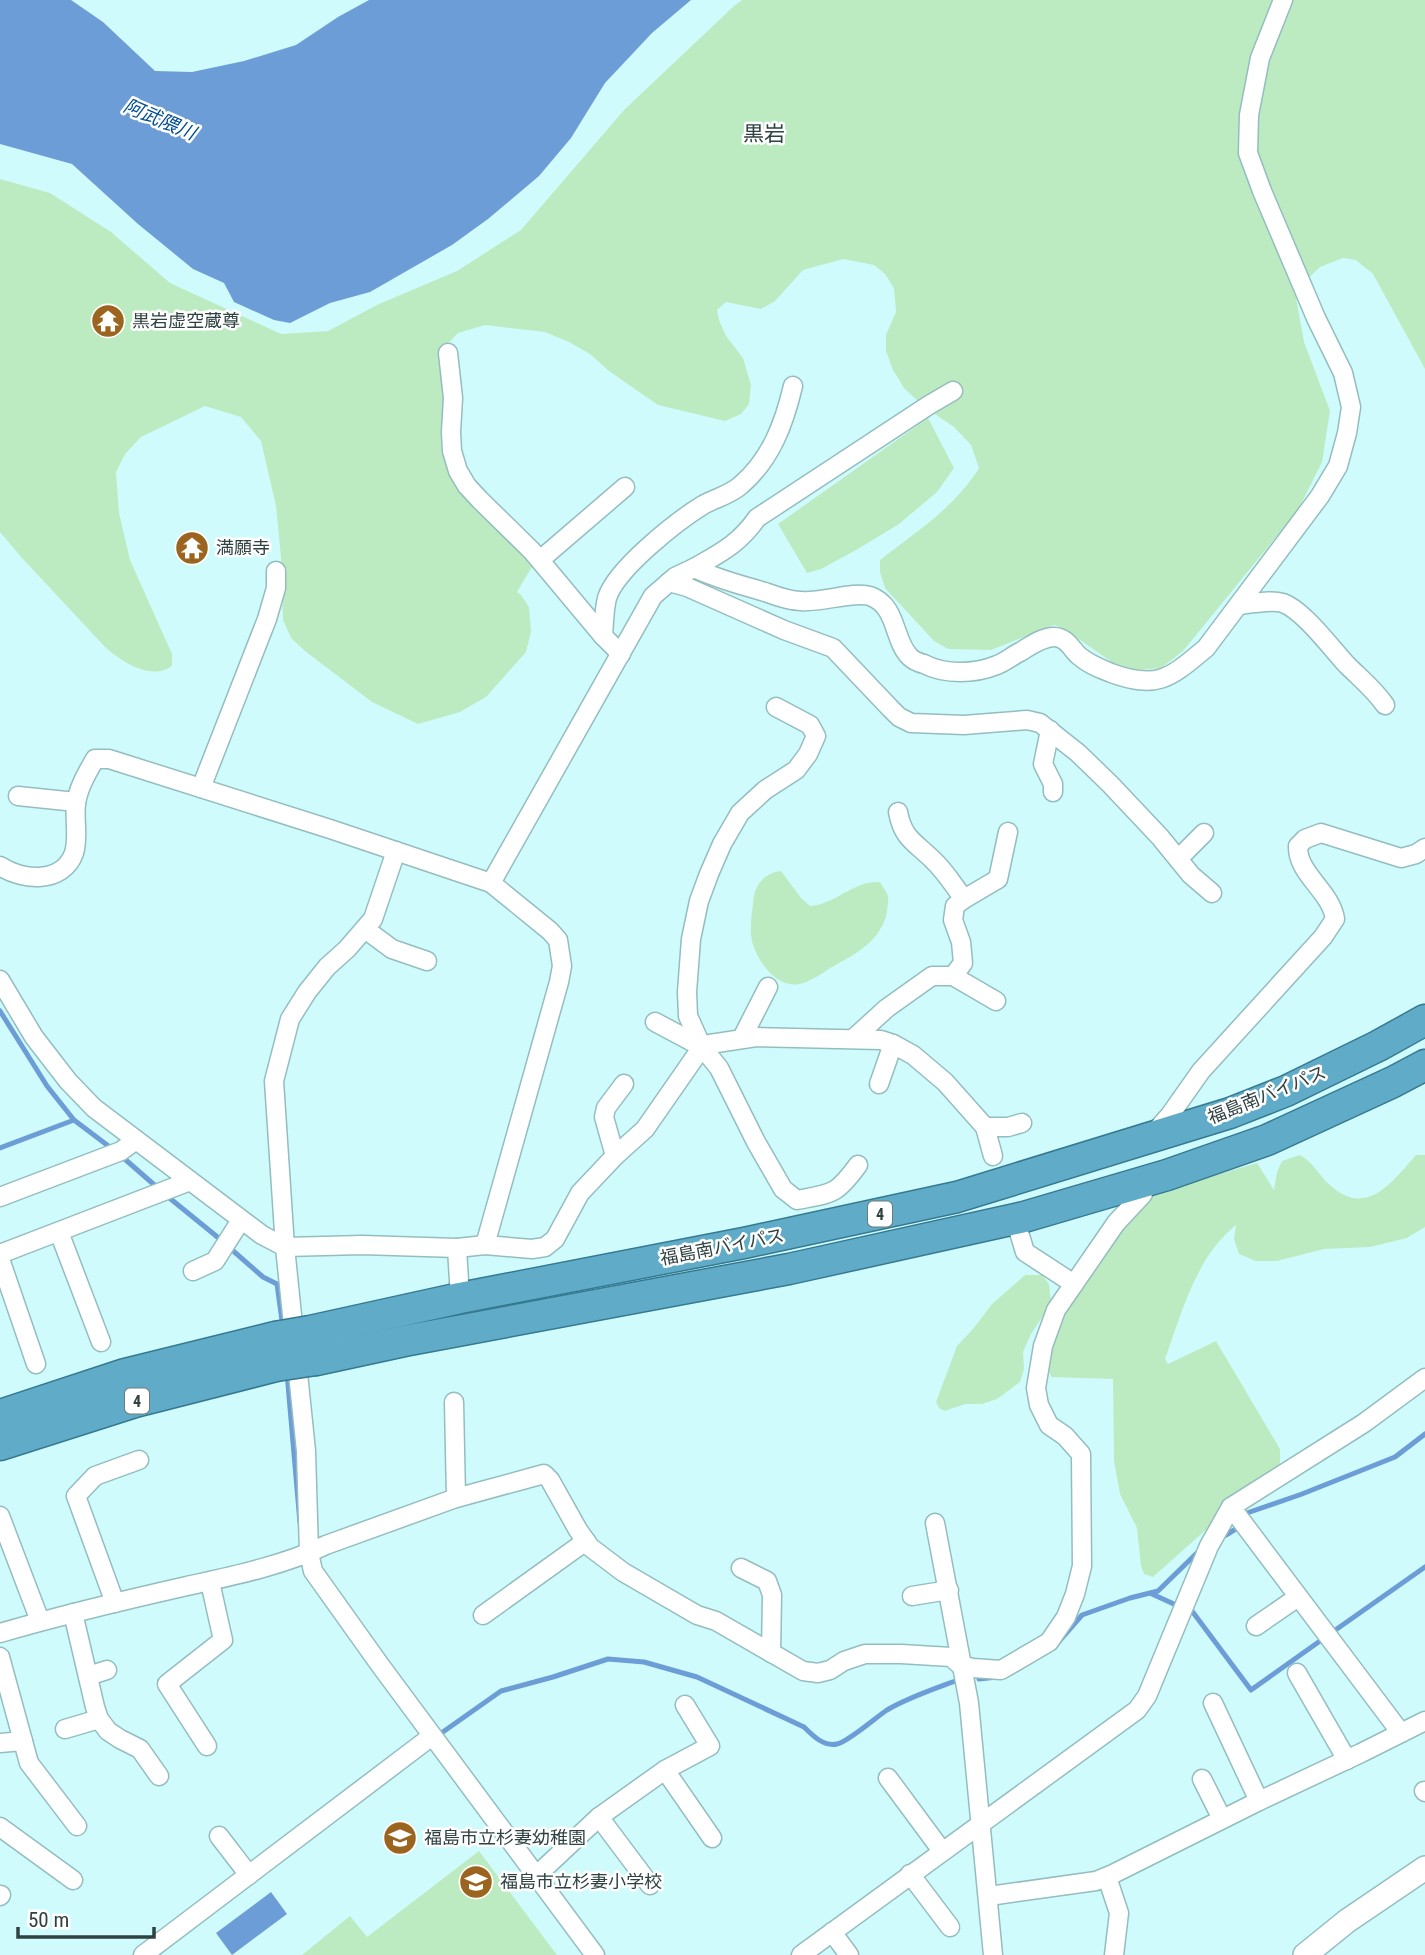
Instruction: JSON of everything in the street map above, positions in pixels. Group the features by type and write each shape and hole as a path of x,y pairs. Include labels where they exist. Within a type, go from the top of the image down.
{"highway":[{"name":"福島南バイパス","path":"0,1445 135,1402 275,1351 310,1331 460,1298 757,1241 957,1197 1230,1113 1286,1091 1425,1020"},
{"name":"福島南バイパス","path":"0,1415 125,1374 275,1351 316,1360 789,1269 1024,1217 1167,1174 1267,1140 1425,1065"}],"street":[{"path":"694,568 715,578 799,601 868,595 890,614 910,657 926,666 941,670 963,672 984,669 998,664 1039,640 1054,637 1066,640 1079,656 1094,666 1130,680 1149,682 1184,667 1206,648 1326,486 1338,466 1347,433 1350,407 1343,373 1316,318 1248,153 1249,115 1260,58 1283,0"},
{"path":"447,353 453,398 450,432 458,471 467,486 540,560 621,654"},
{"path":"603,636 607,597 620,575 673,524 705,503 729,494 764,461 781,429 793,386"},
{"path":"491,883 653,596 675,577 732,546 757,518 783,500 953,391"},
{"path":"540,560 625,487"},
{"path":"201,788 267,619 276,588 276,570"},
{"path":"669,582 833,648 899,717 911,723 964,725 1027,720 1040,723 1078,753 1110,784 1191,875 1212,893"},
{"path":"1239,605 1271,602 1284,604 1301,616 1375,691 1385,705"},
{"path":"776,707 810,725 816,736 808,754 796,770 765,790 740,813 722,844 699,901 691,939 688,1016 702,1047 719,1068 783,1189 797,1200 835,1191 844,1184 858,1164"},
{"path":"1050,730 1043,764 1053,784 1053,792"},
{"path":"0,866 11,873 28,878 50,875 62,870 74,854 76,803 85,777 95,759 109,759 491,883 558,940 562,966 485,1245"},
{"path":"18,796 76,803"},
{"path":"898,813 901,827 912,842 935,861 964,899"},
{"path":"953,976 963,963 961,942 953,920 955,906 998,879 1008,832"},
{"path":"1178,859 1204,832"},
{"path":"1150,1137 1170,1115 1201,1072 1324,937 1335,919 1331,905 1300,859 1298,846 1305,839 1321,833 1401,858 1425,848"},
{"path":"396,851 373,919 327,967 290,1019 274,1081 285,1247 306,1451 309,1553 313,1571 595,1955"},
{"path":"365,929 392,949 427,961"},
{"path":"855,1038 887,1008 932,976 953,976 996,1001"},
{"path":"0,980 34,1037 68,1081 94,1108 241,1220 285,1247 545,1247 555,1239 580,1193 645,1129 702,1047"},
{"path":"742,1038 768,987"},
{"path":"655,1022 702,1047 756,1037 826,1040 855,1038 893,1044 913,1055 945,1082 985,1127 993,1156"},
{"path":"878,1084 893,1044"},
{"path":"615,1156 604,1117 606,1108 624,1084"},
{"path":"985,1127 1009,1127 1022,1123"},
{"path":"0,1197 121,1151 136,1140"},
{"path":"36,1364 0,1257 190,1181"},
{"path":"0,1633 72,1613 210,1582 309,1553 456,1498 544,1474 590,1547 623,1572 803,1671 818,1673 830,1670 844,1661 865,1654 901,1654 951,1657 960,1665 1000,1671 1049,1642 1066,1616 1082,1566 1081,1454 1065,1436 1049,1425 1039,1405 1036,1388 1044,1346 1056,1310 1116,1223 1143,1194"},
{"path":"193,1270 215,1261 241,1220"},
{"path":"1018,1229 1025,1252 1074,1284"},
{"path":"59,1232 101,1342"},
{"path":"457,1248 460,1298"},
{"path":"801,1955 1136,1710 1147,1696 1209,1546 1231,1507 1364,1423 1425,1378"},
{"path":"454,1402 456,1498"},
{"path":"116,1603 76,1496 95,1476 139,1460"},
{"path":"1231,1507 1401,1733"},
{"path":"0,1516 40,1621"},
{"path":"935,1522 968,1703 993,1955"},
{"path":"484,1615 586,1541"},
{"path":"741,1569 766,1581 772,1595 771,1653"},
{"path":"207,1746 167,1684 223,1640 210,1582"},
{"path":"912,1596 949,1590"},
{"path":"1256,1626 1298,1597"},
{"path":"72,1613 100,1720 108,1731 140,1749 159,1776"},
{"path":"0,1657 29,1763 77,1826"},
{"path":"88,1676 107,1670"},
{"path":"1297,1673 1346,1760"},
{"path":"1213,1703 1258,1801"},
{"path":"536,1877 599,1817 664,1770 710,1746 685,1705"},
{"path":"65,1730 100,1720"},
{"path":"989,1896 1096,1881 1107,1877 1425,1721"},
{"path":"143,1955 432,1736"},
{"path":"0,1743 23,1741"},
{"path":"664,1770 712,1838"},
{"path":"888,1778 942,1851"},
{"path":"1202,1779 1222,1819"},
{"path":"599,1817 650,1885"},
{"path":"0,1827 73,1880"},
{"path":"219,1836 249,1875"},
{"path":"1305,1955 1347,1921 1425,1868"},
{"path":"910,1874 950,1927"},
{"path":"1107,1877 1119,1913 1114,1955"},
{"path":"832,1932 849,1955"}],"green space":[{"path":"742,0 1425,0 1425,369 1373,274 1356,260 1343,258 1320,267 1300,286 1296,298 1304,342 1330,411 1322,462 1298,510 1183,651 1161,668 1139,670 1116,665 1063,628 1054,625 991,650 948,649 934,641 885,588 880,572 880,560 947,507 979,468 971,445 954,427 923,406 904,388 893,370 886,351 886,335 896,312 894,288 885,274 874,265 843,259 803,270 775,301 761,309 726,302 717,310 726,336 743,358 751,385 749,404 741,414 725,421 658,405 609,371 590,354 545,332 485,325 458,333 441,351 454,469 536,560 517,592 529,607 531,632 526,652 486,697 460,712 418,724 372,702 291,638 283,620 276,506 261,441 241,417 205,406 141,437 125,454 116,472 119,513 130,560 172,654 172,666 164,670 146,671 137,668 105,647 0,532 0,179 50,193 111,232 170,283 281,334 328,331 379,304 457,271 521,230 624,110"},
{"path":"928,418 954,468 937,492 899,524 821,569 807,573 778,524"},
{"path":"781,871 810,906 828,901 853,888 880,882 888,900 884,922 873,939 858,952 812,979 799,984 782,981 761,961 751,931 754,897 758,885 765,877"},
{"path":"1300,1155 1331,1186 1344,1195 1356,1198 1368,1197 1378,1192 1416,1155 1425,1155 1425,1227 1407,1238 1370,1247 1324,1249 1277,1261 1256,1261 1239,1254 1234,1239 1236,1225 1222,1238 1200,1269 1184,1304 1165,1359 1168,1364 1216,1341 1280,1449 1280,1470 1218,1519 1153,1577 1144,1574 1137,1528 1120,1494 1114,1461 1113,1379 1051,1377 1047,1364 1059,1327 1079,1282 1122,1222 1152,1194 1257,1163 1274,1190 1282,1161"},
{"path":"1025,1275 1042,1275 1049,1284 1051,1301 1023,1352 1024,1369 1020,1382 997,1399 982,1404 965,1404 945,1411 939,1408 936,1402 957,1346 992,1304"},
{"path":"479,1851 557,1955 302,1955 350,1916 367,1937"}],"water":[{"name":"阿武隈川","path":"0,0 71,0 103,22 155,71 192,72 244,61 296,45 369,0 691,0 652,33 605,83 571,138 539,176 488,219 452,245 370,292 330,303 290,323 274,320 234,302 224,283 193,269 72,164 0,144"},
{"path":"271,1892 287,1914 232,1955 216,1933"}],"waterway":[{"path":"0,1011 47,1086 74,1120 159,1189"},
{"path":"0,1148 74,1120"},
{"path":"167,1196 263,1277 277,1284 283,1328"},
{"path":"287,1373 300,1523"},
{"path":"1247,1513 1395,1457 1425,1434"},
{"path":"1226,1535 1239,1527"},
{"path":"1055,1646 1082,1615 1158,1591 1202,1548"},
{"path":"1334,1631 1425,1567"},
{"path":"1152,1594 1176,1605"},
{"path":"1192,1611 1251,1690 1320,1641"},
{"path":"440,1734 501,1691 608,1659 644,1662 697,1677 804,1727 828,1744 837,1744 848,1739 895,1705 958,1680"},
{"path":"979,1679 997,1677"}],"place":[{"name":"黒岩虚空蔵尊","path":"108,321"},
{"name":"満願寺","path":"192,548"},
{"name":"福島市立杉妻幼稚園","path":"400,1838"},
{"name":"福島市立杉妻小学校","path":"476,1882"}],"district":[{"name":"黒岩","path":"764,134"}]}
